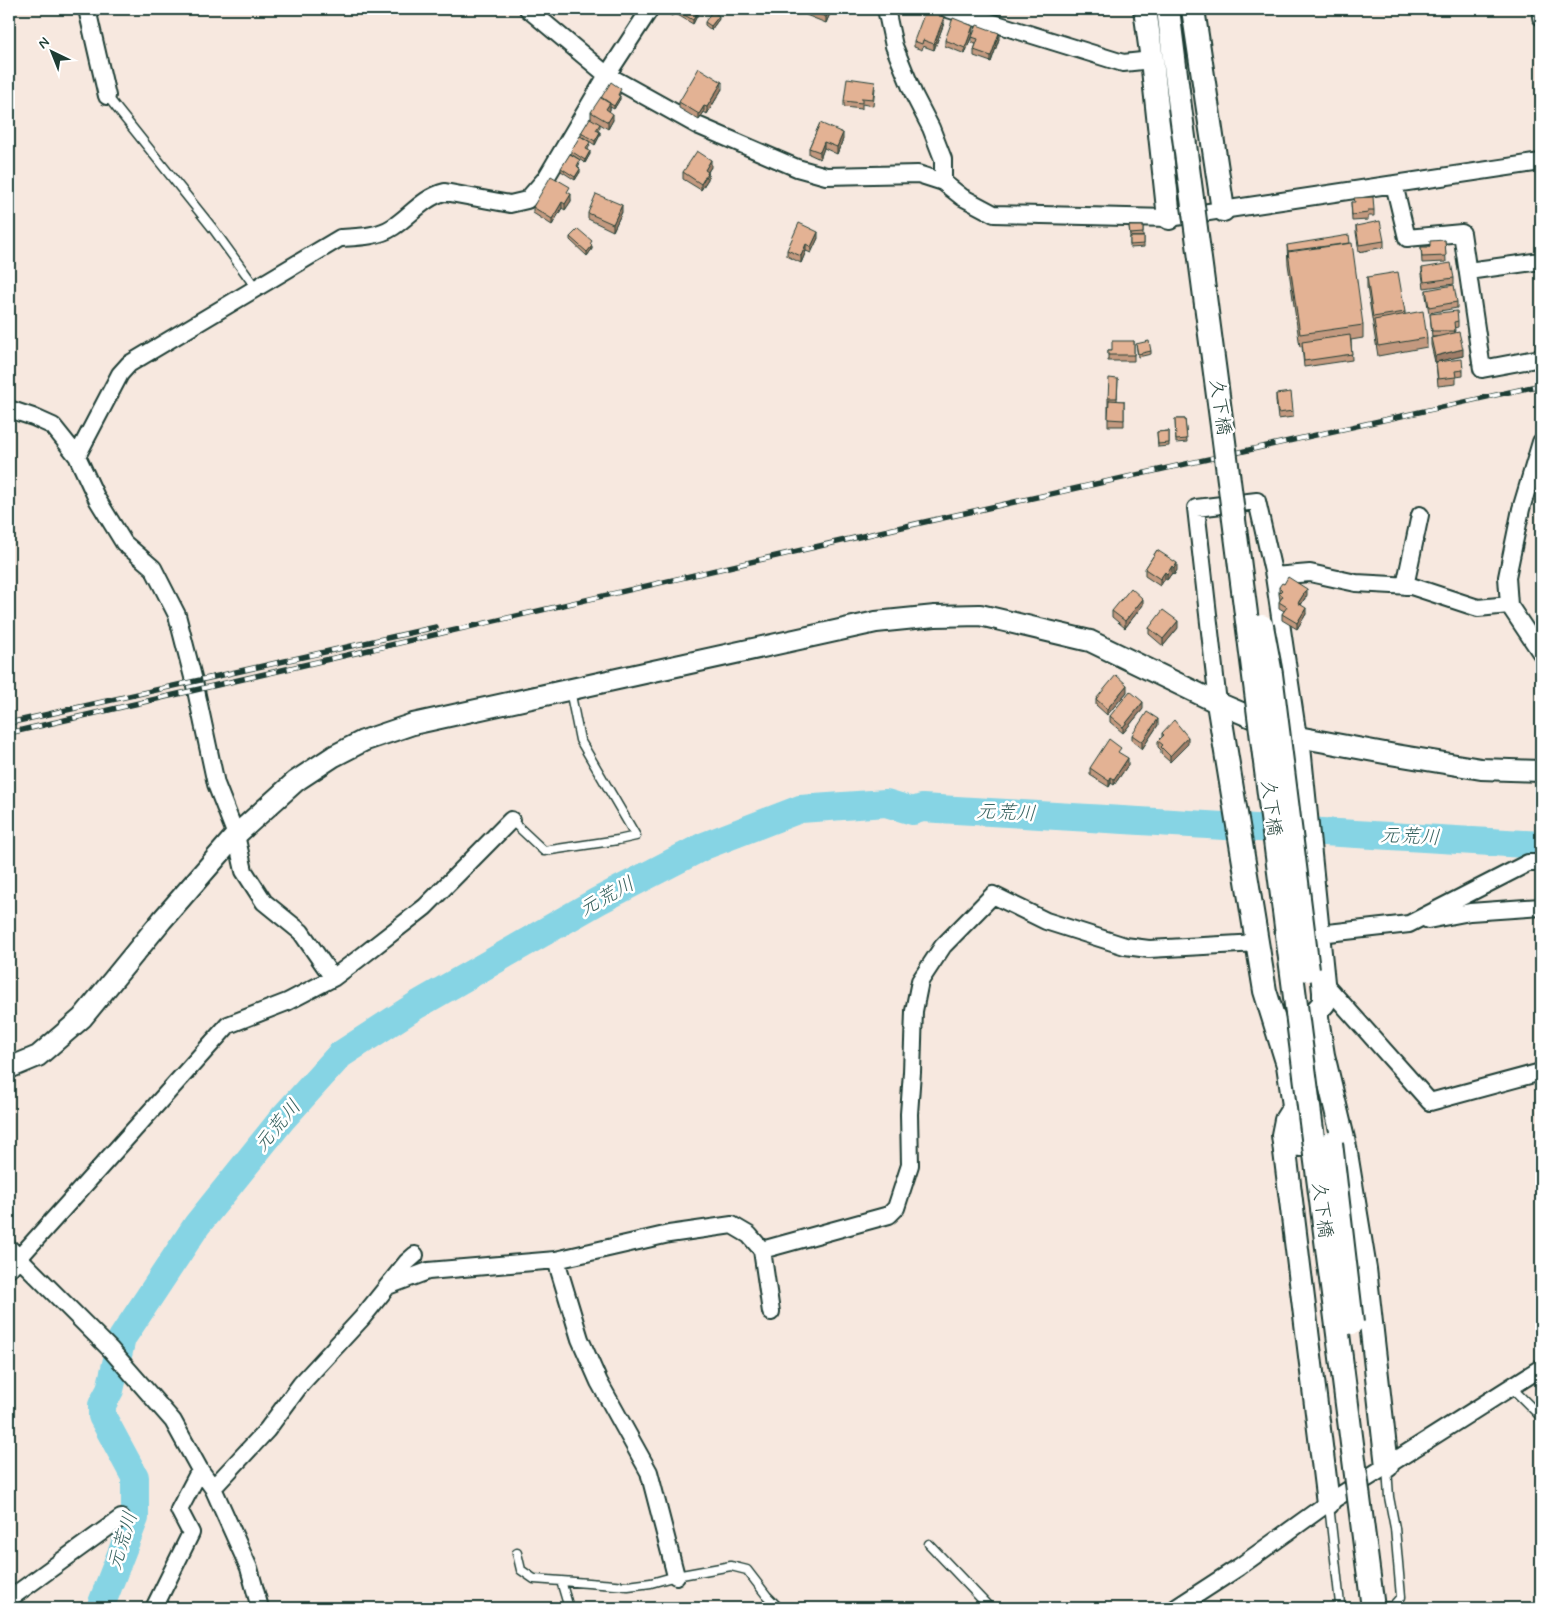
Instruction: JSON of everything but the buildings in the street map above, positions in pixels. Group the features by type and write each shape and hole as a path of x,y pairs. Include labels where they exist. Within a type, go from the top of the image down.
{"main road":[{"path":"1145,9 1169,218"},
{"name":"久下橋","path":"1168,9 1375,1608"},
{"path":"1192,9 1223,210"},
{"path":"1222,426 1236,645 1277,973 1280,1035"},
{"path":"1222,426 1271,674 1316,976"},
{"path":"1218,703 1265,991 1280,1035 1295,1105 1338,1458 1369,1608"},
{"path":"1298,737 1318,934 1316,1012 1329,1082 1345,1147 1365,1269 1387,1466"},
{"path":"1329,1082 1328,1115 1331,1143 1378,1536 1380,1608"},
{"path":"1295,1105 1286,1120 1283,1135 1328,1503"}],"street":[{"path":"87,9 107,96"},
{"path":"528,9 607,75 697,125 797,168 826,176 918,174 943,182 962,197 994,214 1169,218 1541,162"},
{"path":"77,456 120,374 129,364 340,238 365,237 392,228 434,194 445,192 457,193 510,204 527,200 546,178 607,75 650,9"},
{"path":"886,9 894,46 943,159 943,182"},
{"path":"948,9 1123,63 1152,60"},
{"path":"1541,9 1541,17"},
{"path":"1394,184 1408,238 1462,233 1482,369 1541,358"},
{"path":"1468,271 1541,261"},
{"path":"9,409 53,426 77,456 97,499 124,543 153,568 177,615 194,681 216,784 236,836 244,871 264,902 300,932 333,978"},
{"path":"1541,442 1521,509 1507,577 1509,606 1541,653"},
{"path":"1218,703 1196,508 1257,501 1274,576 1298,737"},
{"path":"1406,586 1420,515"},
{"path":"1274,576 1310,573 1356,583 1411,586 1478,608 1509,606"},
{"path":"9,1068 38,1056 82,1018 162,920 236,836 296,782 334,756 363,741 413,724 876,622 935,616 980,615 1090,641 1218,703 1298,737 1481,768 1541,771"},
{"path":"260,1608 249,1568 213,1488 200,1470 173,1421 111,1350 12,1258 228,1025 287,1002 333,978 425,907 511,820"},
{"path":"1409,924 1528,863 1541,863"},
{"path":"762,1250 889,1215 896,1208 910,1165 909,1114 914,1012 920,981 943,946 993,894 1046,921 1125,946 1149,949 1258,943"},
{"path":"1318,934 1409,924 1470,912 1541,907"},
{"path":"1316,976 1430,1102 1541,1072"},
{"path":"388,1286 428,1271 556,1260 669,1234 732,1225 749,1235 762,1250 771,1312"},
{"path":"213,1488 267,1430 301,1384 362,1318 415,1255"},
{"path":"556,1260 580,1339 599,1382 649,1472 676,1576"},
{"path":"1176,1608 1239,1567 1328,1503 1541,1368"},
{"path":"154,1608 191,1533 179,1510 200,1470"},
{"path":"9,1599 121,1518"}],"lane":[{"path":"107,96 214,230 256,288"},
{"path":"511,820 544,851 636,836 580,740 570,690"},
{"path":"1512,1388 1541,1417"},
{"path":"1375,1608 1393,1606 1401,1597 1387,1466"},
{"path":"1328,1503 1340,1604 1344,1608"},
{"path":"929,1544 990,1608"},
{"path":"516,1553 521,1570 534,1579 628,1586 731,1566 747,1570 779,1608"},
{"path":"561,1581 570,1608"}],"waterway":[{"name":"元荒川","path":"100,1608 135,1518 135,1477 102,1416 102,1405 110,1390 122,1338 197,1225 283,1118 340,1055 417,1005 598,901 704,846 800,809 886,803 913,811 922,808 1541,845"}],"railway":[{"path":"9,733 902,527 1541,385"},
{"path":"9,723 436,627"}]}
